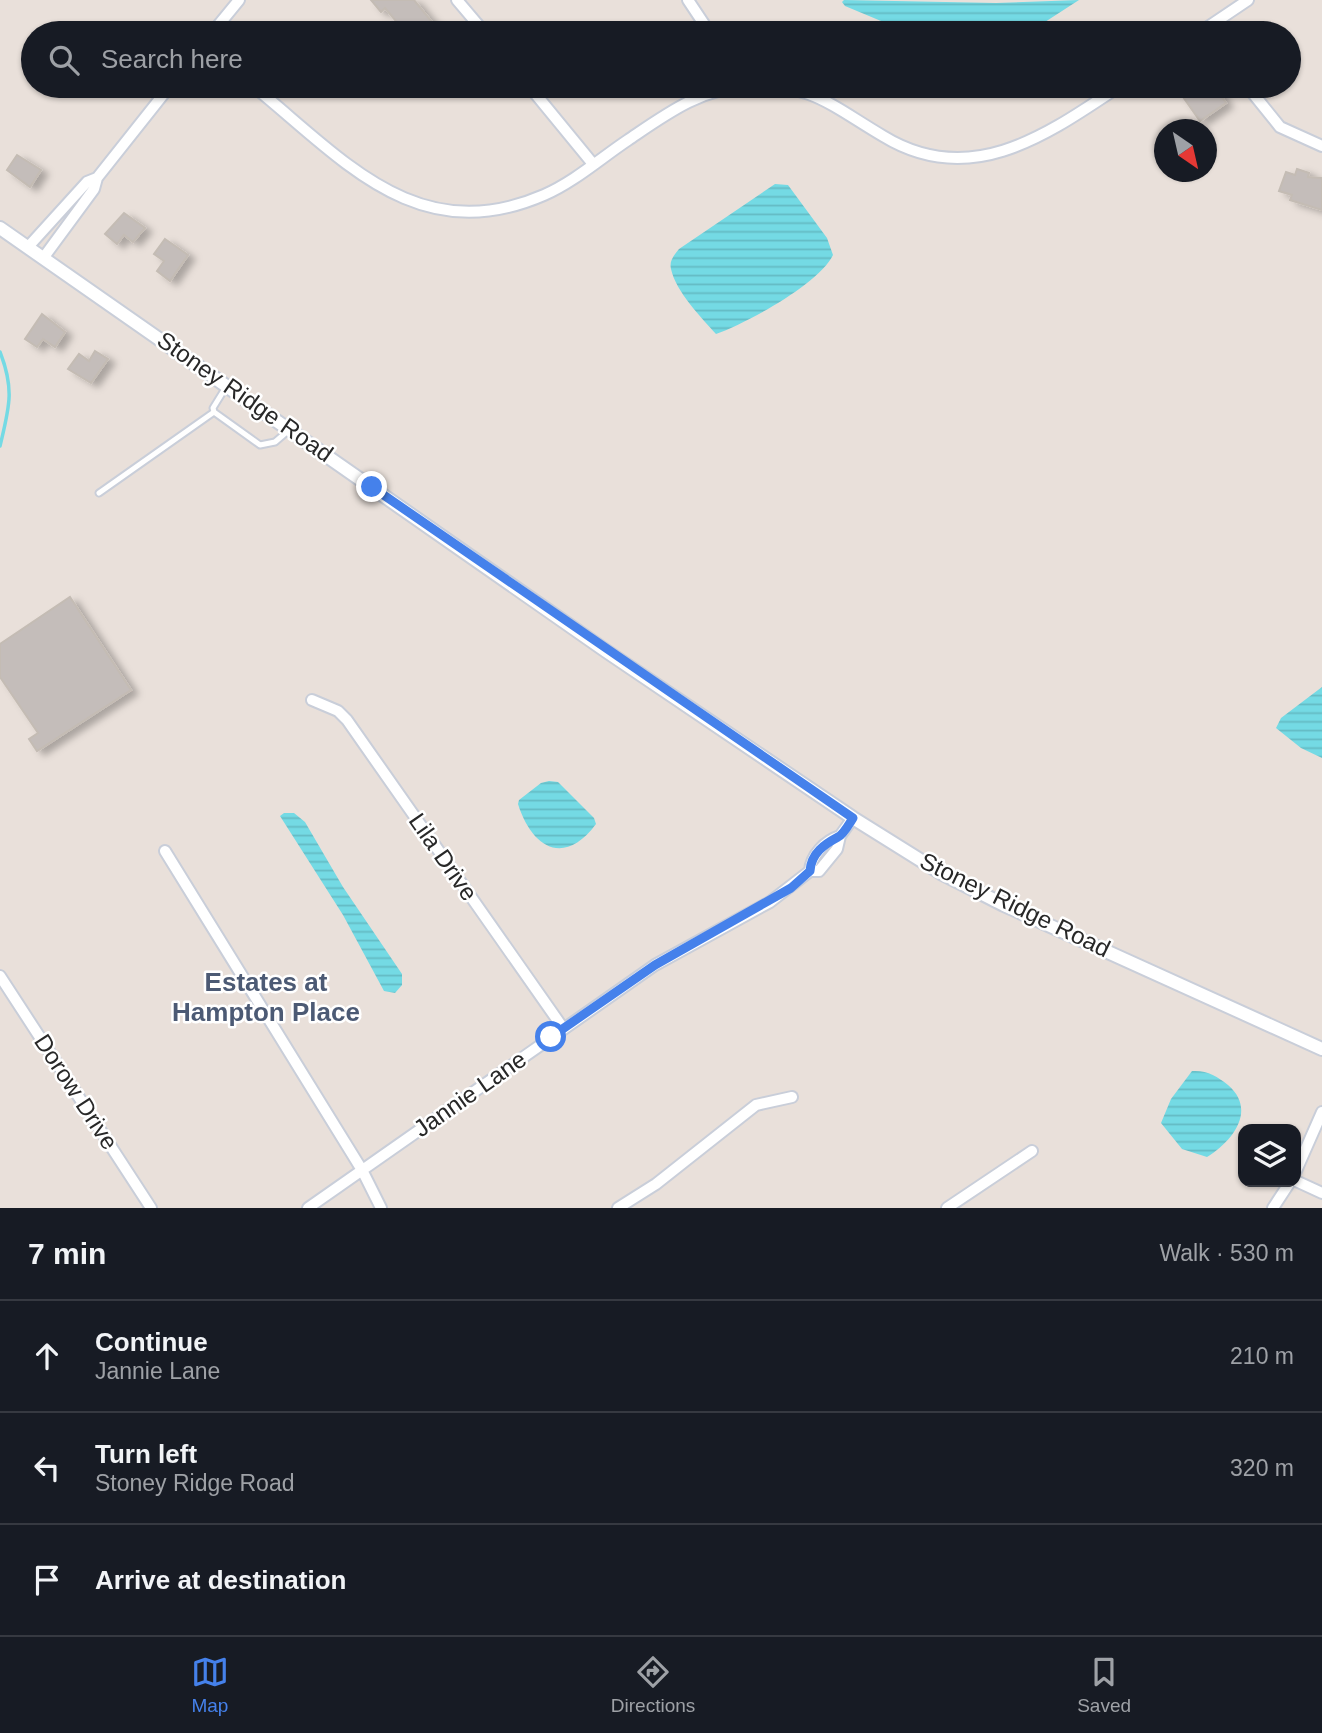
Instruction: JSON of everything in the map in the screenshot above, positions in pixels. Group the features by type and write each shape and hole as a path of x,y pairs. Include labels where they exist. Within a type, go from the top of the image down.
{"street":[{"path":"222,21 239,0"},
{"path":"457,0 475,21"},
{"path":"688,0 702,21"},
{"path":"1220,21 1248,0"},
{"path":"44,257 94,189 97,178 160,98"},
{"path":"268,98 376,185 401,199 424,207 471,213 510,207 551,192 683,104 699,98"},
{"path":"539,98 593,164"},
{"path":"821,98 901,145 930,154 963,157 998,154 1030,142 1102,98"},
{"path":"1257,98 1280,127 1322,146"},
{"path":"28,247 87,182 97,178"},
{"name":"Stoney Ridge Road","path":"0,228 572,627 853,818 966,887 1322,1049"},
{"name":"Lila Drive","path":"312,700 338,711 347,720 563,1028"},
{"name":"Jannie Lane","path":"308,1208 563,1028 671,956 782,894 810,871 810,862 828,840 840,836 853,818"},
{"path":"165,851 362,1170 381,1208"},
{"name":"Dorow Drive","path":"0,976 151,1208"},
{"path":"618,1208 656,1184 756,1105 792,1097"},
{"path":"1301,1160 1322,1112"},
{"path":"947,1208 1032,1151"},
{"path":"1301,1183 1322,1193"},
{"path":"1273,1208 1287,1187"}],"lane":[{"path":"214,412 213,408 227,385"},
{"path":"214,412 264,446 275,442 290,429"},
{"path":"99,493 214,412"}],"water":[{"path":"1079,0 1047,21 881,21 845,6 842,2 996,3"},
{"path":"775,184 788,185 827,238 833,255 813,278 798,290 763,312 716,334 678,286 671,269 671,261 679,249"},
{"path":"1322,687 1322,758 1301,748 1276,728 1281,718"},
{"path":"558,782 594,818 596,824 584,837 561,848 550,847 540,841 524,819 518,804 519,800 541,783"},
{"path":"294,813 305,822 343,887 402,974 402,985 395,993 384,991 343,915 280,816"},
{"path":"1192,1071 1207,1073 1228,1085 1241,1105 1241,1115 1233,1134 1207,1157 1182,1149 1161,1123 1171,1099"}],"building":[{"path":"371,0 414,0 431,21 396,21 385,8 381,12"},
{"path":"1184,98 1222,98 1226,103 1203,119 1199,119"},
{"path":"17,155 41,170 30,187 7,170"},
{"path":"1297,169 1309,173 1308,177 1322,178 1322,210 1290,200 1292,195 1279,191 1286,172 1295,175"},
{"path":"124,213 145,228 133,242 124,235 117,244 105,234"},
{"path":"165,239 188,255 170,281 157,271 164,261 154,254"},
{"path":"42,314 65,332 55,347 43,339 37,347 25,339"},
{"path":"95,351 108,359 91,383 68,369 79,354 89,361"},
{"path":"70,597 131,690 37,751 29,739 38,733 0,677 0,644"}],"waterway":[{"path":"0,352 9,388 0,446"}],"district":[{"name":"Estates at Hampton Place","path":"266,997"}],"route":[{"path":"372,487 606,651 853,818 840,836 828,840 810,862 810,871 791,888 655,965 551,1037"}]}
